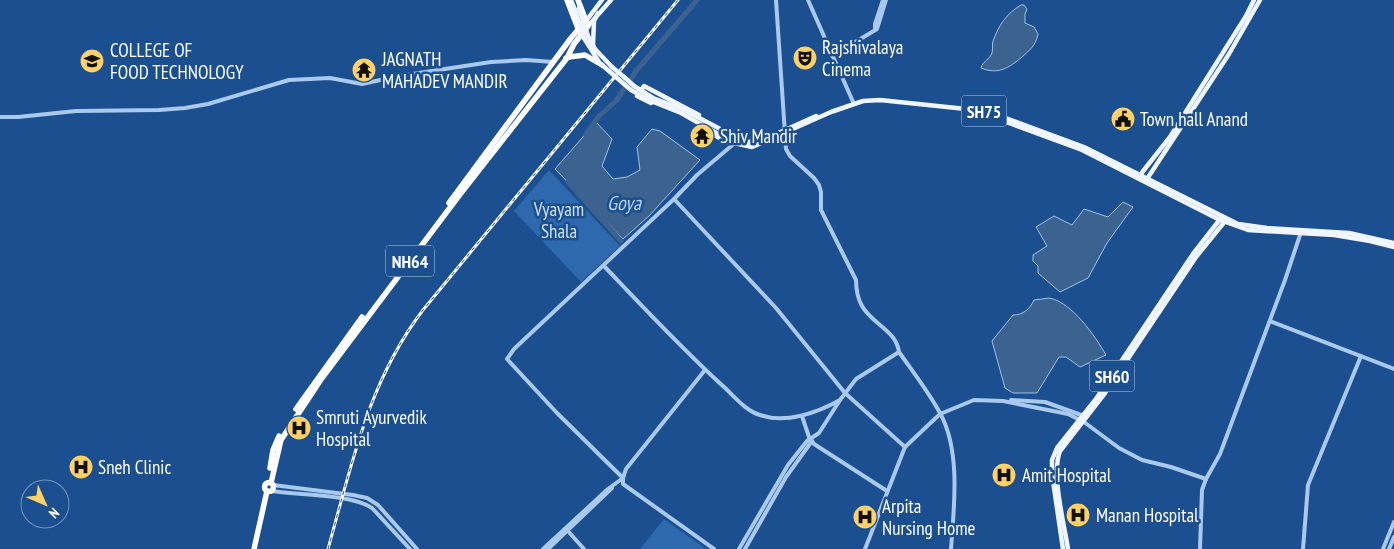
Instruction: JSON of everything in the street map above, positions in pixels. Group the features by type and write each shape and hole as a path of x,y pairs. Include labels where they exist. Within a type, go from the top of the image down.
{"highway":[{"path":"567,0 579,32"},
{"path":"577,0 587,24"},
{"name":"NH64","path":"256,549 270,487 273,450 278,437 317,381 553,62 587,24"},
{"name":"NH64","path":"317,381 567,58 579,32"},
{"path":"479,170 487,155 557,66 566,58 583,55 602,65"}],"main road":[{"name":"SH75","path":"571,0 577,9 589,38 603,59 652,100"},
{"name":"SH75","path":"577,0 577,9 586,42 602,65 632,90 736,140 745,142 761,141 862,98 970,107 1084,146 1223,220"},
{"path":"587,24 602,0"},
{"path":"587,24 609,0"},
{"path":"593,45 594,21 609,0"},
{"path":"1139,176 1170,137 1246,16 1254,0"},
{"path":"1146,180 1229,54 1260,0"},
{"path":"644,86 730,132 736,140 726,142 680,114 638,96 644,86"},
{"path":"1223,220 1250,227 1347,237 1394,247"},
{"name":"SH60","path":"1068,549 1057,481 1057,457 1066,441 1124,365 1223,220"},
{"path":"1301,232 1349,233 1394,243"},
{"name":"SH60","path":"1063,549 1052,474 1052,460 1057,448 1083,418"}],"street":[{"path":"776,0 786,149 790,156 819,185 821,192 820,210 856,280 856,290 863,308 891,334 898,344 899,352 940,414 951,446 954,463 951,549"},
{"path":"808,0 854,102"},
{"path":"832,56 875,30 879,25 884,0"},
{"path":"0,117 76,111 176,109 208,104 289,80 330,78 362,84 399,76 491,62 526,60 553,62"},
{"path":"623,478 507,359 514,350 736,140"},
{"path":"674,199 776,308 845,393 905,446"},
{"path":"1200,549 1202,490 1220,454 1301,232"},
{"path":"604,266 705,370 748,410 759,415 802,416 827,408 840,400"},
{"path":"1270,321 1394,369"},
{"path":"739,549 786,469 802,447 819,433 856,379 899,352"},
{"path":"1303,549 1308,485 1361,356"},
{"path":"705,370 626,469 623,484 714,549"},
{"path":"865,549 905,446 940,414 974,400 1003,401 1055,410 1083,418 1119,448 1142,460 1206,479"},
{"path":"802,416 811,440 822,450 887,491"},
{"path":"745,549 786,477 811,440"},
{"path":"548,549 608,489 623,478"},
{"path":"270,487 365,504 372,508 410,549"},
{"path":"270,487 367,498 382,509 417,549"},
{"path":"1383,549 1394,522"},
{"path":"543,549 567,530"},
{"path":"567,530 584,549"},
{"path":"1389,549 1394,537"}],"green space":[{"name":"Vyayam Shala","path":"549,170 620,246 581,282 514,211"},
{"path":"664,519 706,549 640,549"}],"water":[{"path":"1024,5 1027,9 1025,23 1034,27 1038,34 1034,44 1030,50 1008,67 993,71 981,68 992,53 993,41 1001,25 1011,12"},
{"name":"Goya","path":"596,122 612,139 602,166 613,179 627,177 640,170 637,147 652,129 660,131 700,160 649,216 623,239 555,169"},
{"path":"1123,202 1133,207 1107,243 1088,278 1060,292 1038,273 1038,266 1033,261 1033,255 1047,246 1036,227 1054,216 1072,225 1084,209 1108,217"},
{"path":"1049,298 1066,306 1082,321 1106,355 1080,367 1066,357 1059,357 1037,393 1013,393 1005,388 992,341 1013,315 1026,311 1034,300"}],"waterway":[{"path":"586,134 599,116 616,101 636,71 697,0"},
{"path":"568,182 621,241"}],"railway":[{"path":"328,549 364,425 388,366 404,337 423,310 678,0"}],"place":[{"name":"Rajshivalaya Cinema","path":"805,58"},
{"name":"COLLEGE OF FOOD TECHNOLOGY","path":"92,61"},
{"name":"JAGNATH MAHADEV MANDIR","path":"364,70"},
{"name":"Town hall Anand","path":"1123,119"},
{"name":"Shiv Mandir","path":"702,136"},
{"name":"Smruti Ayurvedik Hospital","path":"299,428"},
{"name":"Sneh Clinic","path":"81,467"},
{"name":"Amit Hospital","path":"1004,475"},
{"name":"Manan Hospital","path":"1078,515"},
{"name":"Arpita Nursing Home","path":"865,517"}]}
